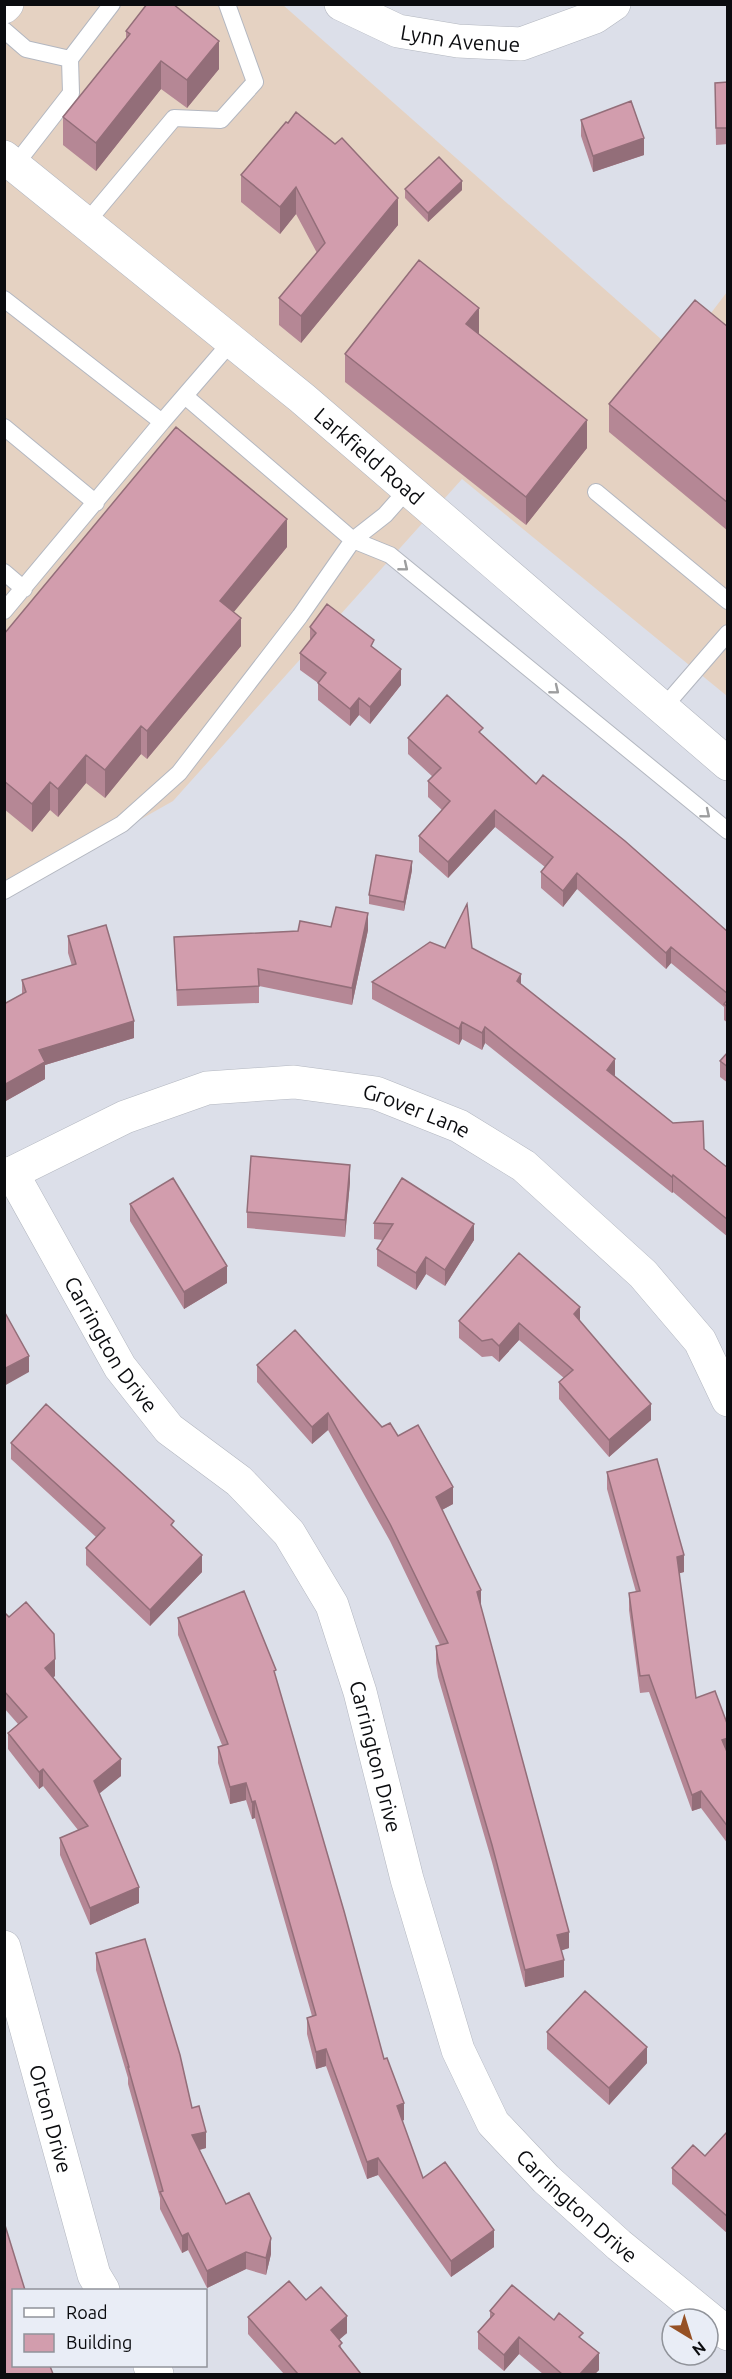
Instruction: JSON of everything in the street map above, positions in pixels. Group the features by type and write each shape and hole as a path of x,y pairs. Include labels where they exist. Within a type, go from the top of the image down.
{"street":[{"name":"Lynn Avenue","path":"341,4 398,31 458,41 521,44 595,17 614,4"},
{"name":"Larkfield Road","path":"10,161 232,341 728,764"},
{"name":"Grover Lane","path":"8,1175 125,1117 207,1088 294,1082 376,1093 459,1126 524,1166 643,1274 700,1341 728,1400"},
{"name":"Carrington Drive","path":"8,1175 120,1367 169,1429 239,1481 289,1533 332,1605 360,1692 407,1879 458,2050 493,2123 546,2179 611,2238 728,2334"},
{"name":"Orton Drive","path":"4,1947 66,2178 94,2275 102,2289"}],"lane":[{"path":"10,161 71,93 70,59 112,4"},
{"path":"86,223 174,118 221,120 255,82 226,4"},
{"path":"4,30 26,49 70,59"},
{"path":"4,299 162,422"},
{"path":"4,611 232,341"},
{"path":"184,396 353,540 390,555 728,831"},
{"path":"4,428 96,503"},
{"path":"4,891 122,824 179,773 243,691 353,540 385,515 408,489"},
{"path":"596,492 728,601"},
{"path":"4,572 24,589"},
{"path":"663,708 728,633"}],"shaded area":[{"path":"5,5 283,5 679,355 727,292 727,696 462,479 173,801 5,896"}],"building":[{"path":"147,4 173,4 219,41 187,80 161,61 96,143 63,117 130,34 126,31"},
{"path":"728,82 728,128 716,128 715,83"},
{"path":"631,101 644,138 593,156 581,120"},
{"path":"296,112 335,144 342,138 398,198 301,316 279,298 325,243 296,187 280,207 241,175"},
{"path":"439,157 462,181 428,213 405,189"},
{"path":"419,260 479,308 466,324 587,420 526,497 345,354"},
{"path":"695,300 728,327 728,503 609,404"},
{"path":"176,427 287,519 220,601 241,618 147,731 141,726 105,770 86,755 58,789 50,782 32,804 4,781 4,634"},
{"path":"327,604 374,640 371,646 401,669 370,707 359,698 350,709 318,683 326,673 300,653 316,633 310,627"},
{"path":"447,695 483,728 479,732 536,784 543,775 625,841 728,932 728,994 671,947 666,953 577,873 563,891 541,872 553,857 495,810 448,862 419,836 450,801 428,781 441,768 408,738"},
{"path":"376,855 412,861 404,902 369,895"},
{"path":"467,904 472,948 521,974 517,981 615,1059 607,1070 673,1123 703,1121 704,1149 728,1168 728,1220 485,1027 482,1033 462,1022 459,1029 372,982 430,942 445,948"},
{"path":"336,907 368,913 352,988 258,969 259,986 177,990 174,937 298,931 300,921 331,927"},
{"path":"106,925 134,1021 39,1050 45,1062 4,1085 4,1004 26,992 22,980 76,964 68,936"},
{"path":"728,1052 728,1067 720,1061"},
{"path":"251,1156 350,1165 345,1220 247,1212"},
{"path":"173,1178 227,1266 184,1292 130,1204"},
{"path":"402,1178 474,1224 445,1270 426,1257 416,1273 377,1249 393,1224 374,1223"},
{"path":"519,1253 580,1307 574,1314 651,1404 609,1440 559,1382 573,1370 519,1323 499,1346 492,1339 482,1341 459,1321"},
{"path":"4,1311 29,1356 4,1369"},
{"path":"295,1330 382,1427 390,1423 398,1436 418,1425 453,1487 436,1497 481,1590 477,1592 569,1932 557,1935 564,1960 525,1970 492,1845 438,1660 436,1646 448,1643 390,1524 328,1413 312,1427 257,1365"},
{"path":"46,1404 174,1521 171,1525 202,1555 150,1610 86,1548 105,1528 11,1443"},
{"path":"657,1459 684,1555 677,1557 696,1698 715,1691 728,1726 728,1738 722,1740 728,1754 728,1827 701,1791 692,1795 649,1675 640,1676 629,1593 640,1591 607,1472"},
{"path":"244,1591 276,1670 274,1671 344,1911 384,2059 387,2058 404,2103 397,2106 423,2178 445,2162 494,2230 451,2261 378,2158 367,2162 326,2049 316,2052 307,2018 316,2015 255,1801 252,1802 246,1783 230,1787 218,1747 228,1744 178,1618"},
{"path":"26,1602 54,1634 55,1659 45,1668 121,1759 94,1781 139,1887 90,1908 60,1838 88,1826 43,1769 39,1772 8,1733 27,1717 4,1691 4,1612 9,1617"},
{"path":"145,1939 180,2055 192,2108 199,2106 206,2132 192,2135 226,2204 249,2193 271,2238 266,2258 246,2252 207,2271 188,2233 182,2236 160,2192 163,2191 96,1953"},
{"path":"585,1991 647,2047 609,2088 547,2032"},
{"path":"728,2131 728,2217 672,2168 693,2145 705,2156"},
{"path":"4,2222 25,2289 12,2289 12,2367 50,2367 53,2374 4,2374"},
{"path":"289,2281 306,2300 321,2287 347,2316 331,2330 342,2343 339,2346 361,2374 298,2374 248,2317"},
{"path":"512,2285 554,2320 559,2313 583,2333 579,2337 599,2353 580,2374 562,2374 519,2337 504,2355 478,2332 494,2314 490,2311"}]}
